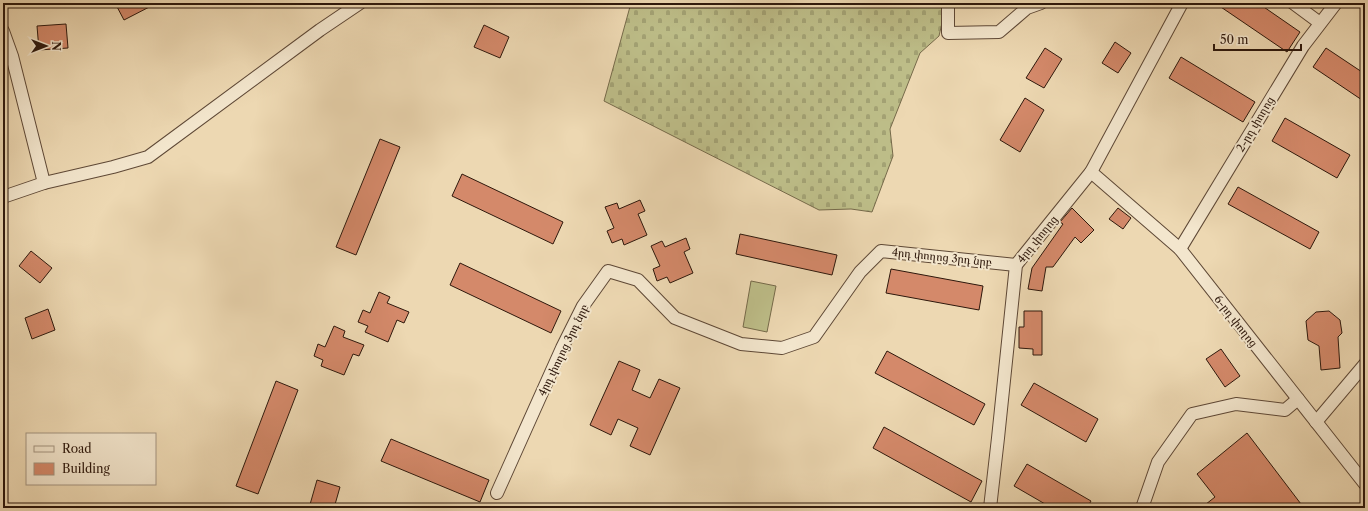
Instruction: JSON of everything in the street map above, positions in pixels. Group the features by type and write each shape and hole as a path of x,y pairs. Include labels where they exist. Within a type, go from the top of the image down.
{"street":[{"path":"3,197 44,182 113,167 148,157 320,30 360,3"},
{"path":"948,3 948,32 999,32 1027,8 1041,3"},
{"name":"4րդ փողոց","path":"990,508 1016,265 1091,172 1182,3"},
{"path":"1293,3 1320,23"},
{"name":"2-րդ փողոց","path":"1180,249 1303,46 1336,3"},
{"path":"3,31 8,57 44,182"},
{"name":"6-րդ փողոց","path":"1091,172 1180,249 1365,484"},
{"name":"4րդ փողոց 3րդ նրբ","path":"497,493 562,348 583,306 608,271 638,280 675,318 741,344 782,348 814,337 860,272 881,251 1016,265"},
{"path":"1316,422 1365,364"},
{"path":"1142,508 1158,462 1192,414 1236,404 1285,410 1298,399"}],"green space":[{"path":"631,3 941,3 944,14 939,36 920,53 890,129 893,156 872,212 851,209 819,210 604,101"},
{"path":"751,281 776,286 767,332 743,327"}],"building":[{"path":"115,3 157,3 124,20"},
{"path":"1215,3 1258,3 1300,32 1287,52"},
{"path":"66,24 68,48 39,50 37,26"},
{"path":"484,25 509,37 500,58 474,47"},
{"path":"1115,42 1131,53 1118,73 1102,63"},
{"path":"1045,48 1062,59 1044,88 1026,78"},
{"path":"1326,48 1365,74 1365,102 1313,67"},
{"path":"1181,57 1255,102 1243,122 1169,78"},
{"path":"1025,98 1044,110 1020,152 1000,140"},
{"path":"1285,118 1350,155 1337,178 1272,141"},
{"path":"380,139 400,147 356,255 336,247"},
{"path":"462,174 563,222 553,244 452,196"},
{"path":"1238,187 1319,232 1310,249 1228,204"},
{"path":"640,200 645,211 638,214 647,235 624,245 622,239 612,243 607,231 614,228 605,207 617,203 619,209"},
{"path":"1072,208 1094,230 1081,243 1075,237 1053,267 1046,267 1042,291 1028,289 1032,268 1063,224 1060,222"},
{"path":"1118,208 1131,218 1123,229 1109,219"},
{"path":"740,234 837,255 832,275 736,254"},
{"path":"686,238 690,249 684,252 693,273 670,283 667,277 657,281 653,269 660,266 651,246 662,241 665,247"},
{"path":"31,251 52,268 40,283 19,266"},
{"path":"460,263 561,311 551,333 450,285"},
{"path":"891,269 983,286 979,310 886,293"},
{"path":"379,292 390,297 387,303 409,312 404,323 397,320 388,342 365,332 368,326 358,322 363,310 370,313"},
{"path":"48,309 55,330 32,339 25,318"},
{"path":"1024,311 1042,311 1042,355 1033,355 1033,349 1019,348 1019,327 1024,327"},
{"path":"1329,311 1340,320 1342,333 1338,337 1340,368 1321,370 1319,346 1308,340 1306,321 1316,312"},
{"path":"334,326 345,331 343,337 364,345 359,356 353,354 344,375 321,366 323,360 314,356 318,344 325,347"},
{"path":"1221,349 1240,376 1225,387 1206,359"},
{"path":"887,351 985,404 974,425 875,373"},
{"path":"619,361 640,370 632,390 650,398 659,379 680,388 650,455 630,446 638,428 618,419 611,435 590,425"},
{"path":"276,381 298,390 258,494 236,486"},
{"path":"1034,383 1098,419 1086,442 1021,405"},
{"path":"884,427 982,481 971,502 873,448"},
{"path":"1247,433 1304,508 1271,508 1267,504 1262,508 1201,508 1215,497 1197,474"},
{"path":"391,439 489,480 480,502 381,461"},
{"path":"1027,464 1091,501 1087,508 1052,508 1014,486"},
{"path":"317,480 340,487 334,508 309,508"}]}
